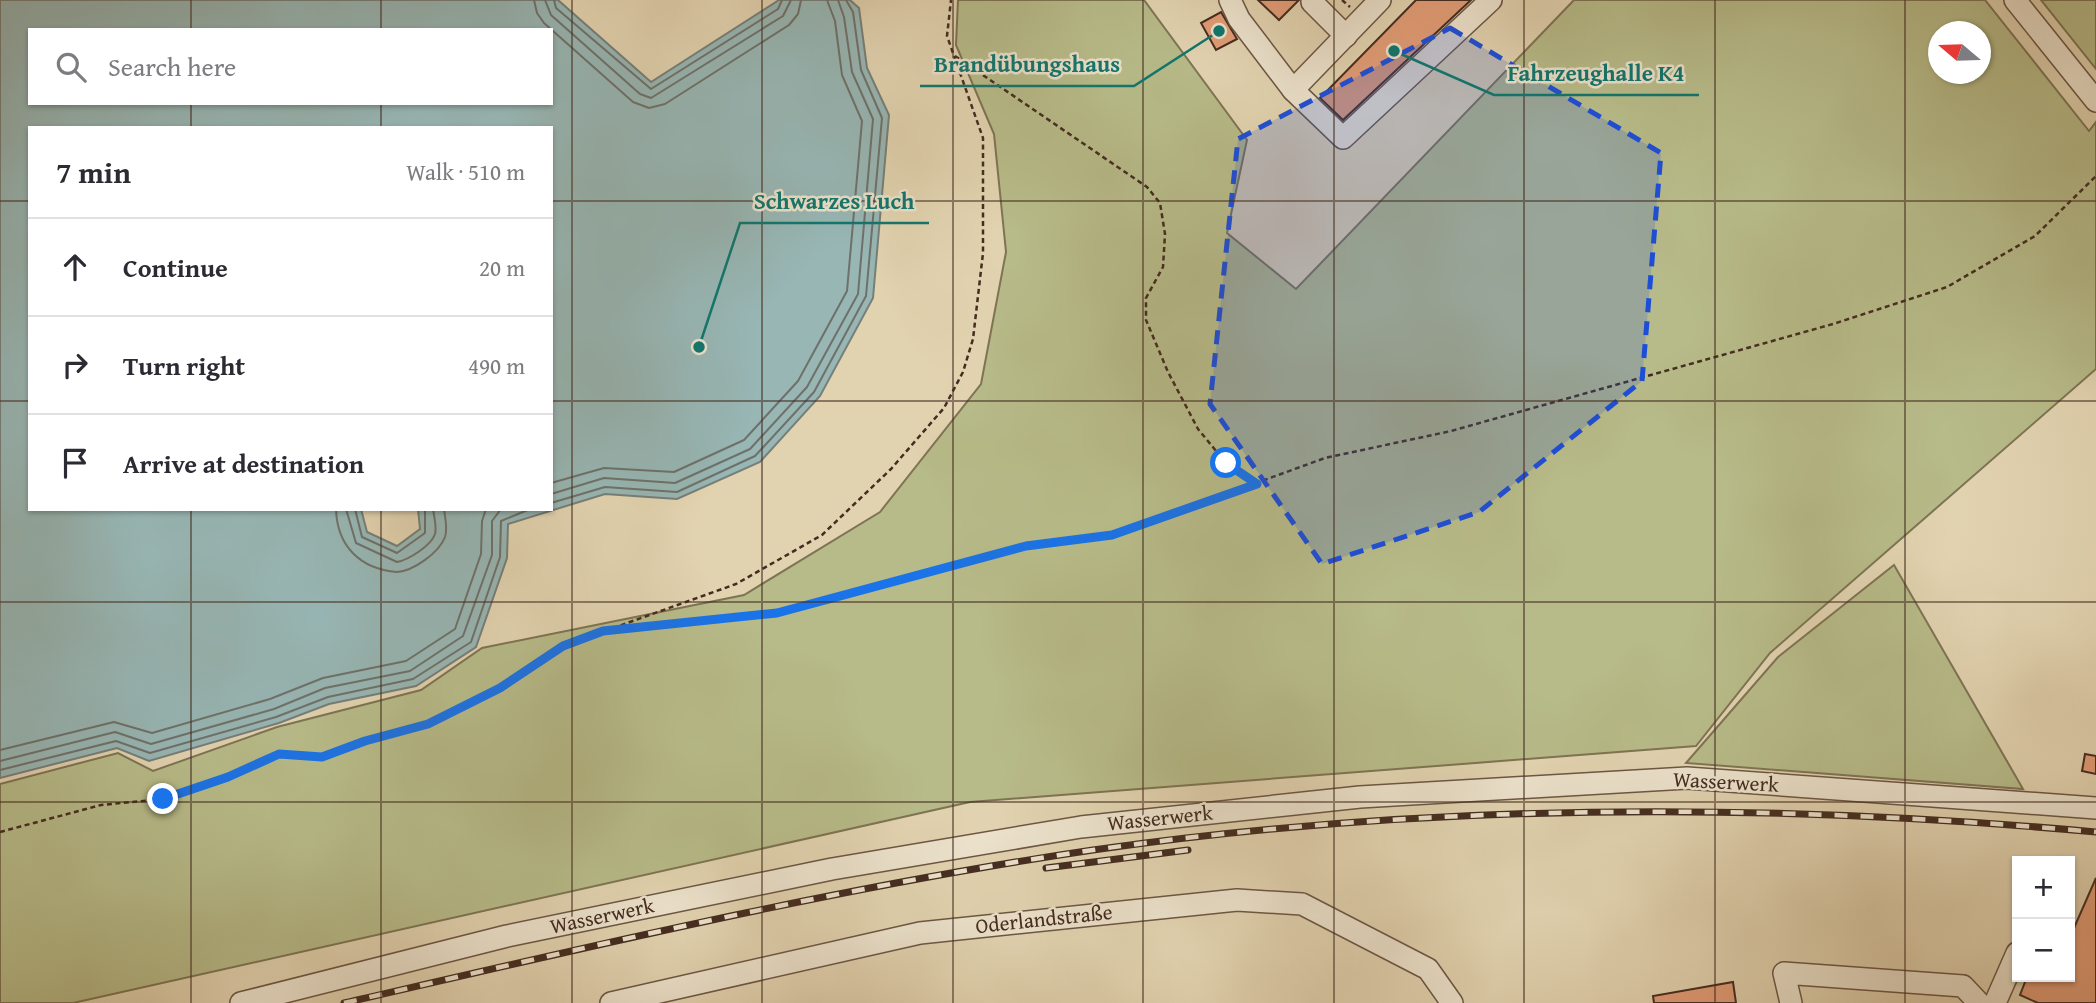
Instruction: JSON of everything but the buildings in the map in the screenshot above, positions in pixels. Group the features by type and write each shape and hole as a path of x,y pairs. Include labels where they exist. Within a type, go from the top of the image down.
{"street":[{"path":"1230,0 1239,19 1293,90 1343,138 1491,0"},
{"path":"1293,90 1380,0"},
{"path":"2015,0 2096,101"},
{"path":"1312,2 1346,36"},
{"name":"Wasserwerk","path":"241,1003 507,936 832,869 1081,827 1360,797 1687,778 2096,808"},
{"name":"Oderlandstraße","path":"611,1003 920,933 1237,900 1302,904 1428,969 1451,1003"},
{"path":"1995,1003 2012,964"},
{"path":"1791,1003 1784,973 1963,986 1979,1003"}],"path":[{"path":"0,832 101,805 163,799 228,777 279,754 322,757 365,741 428,724 500,688 563,646 736,584 822,535 891,469 944,408 963,372 973,339 983,253 983,138 947,36 951,0"},
{"path":"953,55 1147,187 1160,203 1165,234 1163,267 1146,298 1146,320 1168,372 1198,429 1226,463 1257,484"},
{"path":"603,631 777,613 1026,546 1112,535 1325,458 1451,431 1602,390 1947,287 2035,236 2096,176"}],"highlighted area":[{"path":"1450,28 1661,153 1642,381 1479,512 1322,564 1210,404 1238,139"}],"green space":[{"path":"958,0 1144,0 1247,140 1227,233 1296,289 1574,0 1985,0 2089,131 2096,122 2096,369 1770,653 1696,746 970,802 73,1003 0,1003 0,784 118,753 153,771 277,727 421,690 482,648 744,595 880,512 981,384 1006,252 994,134 956,45"},
{"path":"2041,0 2096,0 2096,69"},
{"path":"1894,565 2023,789 1686,763 1778,657"}],"water":[{"path":"0,0 558,0 651,82 779,0 850,0 859,8 867,68 889,115 873,298 820,396 760,462 677,499 605,494 553,510 553,126 28,126 28,511 362,511 367,532 397,546 420,529 418,511 550,511 508,524 507,558 476,647 416,686 329,704 279,723 149,761 117,748 0,778"}],"railway":[{"path":"344,1003 810,900 998,865 1217,835 1343,823 1594,812 1845,816 2096,832"},
{"path":"1046,868 1188,850"}],"place":[{"name":"Brandübungshaus","path":"1219,31"},
{"name":"Fahrzeughalle K4","path":"1394,51"},
{"name":"Schwarzes Luch","path":"699,347"}],"route":[{"path":"163,799 228,777 279,754 322,757 365,741 428,724 500,688 563,646 603,631 777,613 936,568 1026,546 1112,535 1257,484 1226,463"}]}
